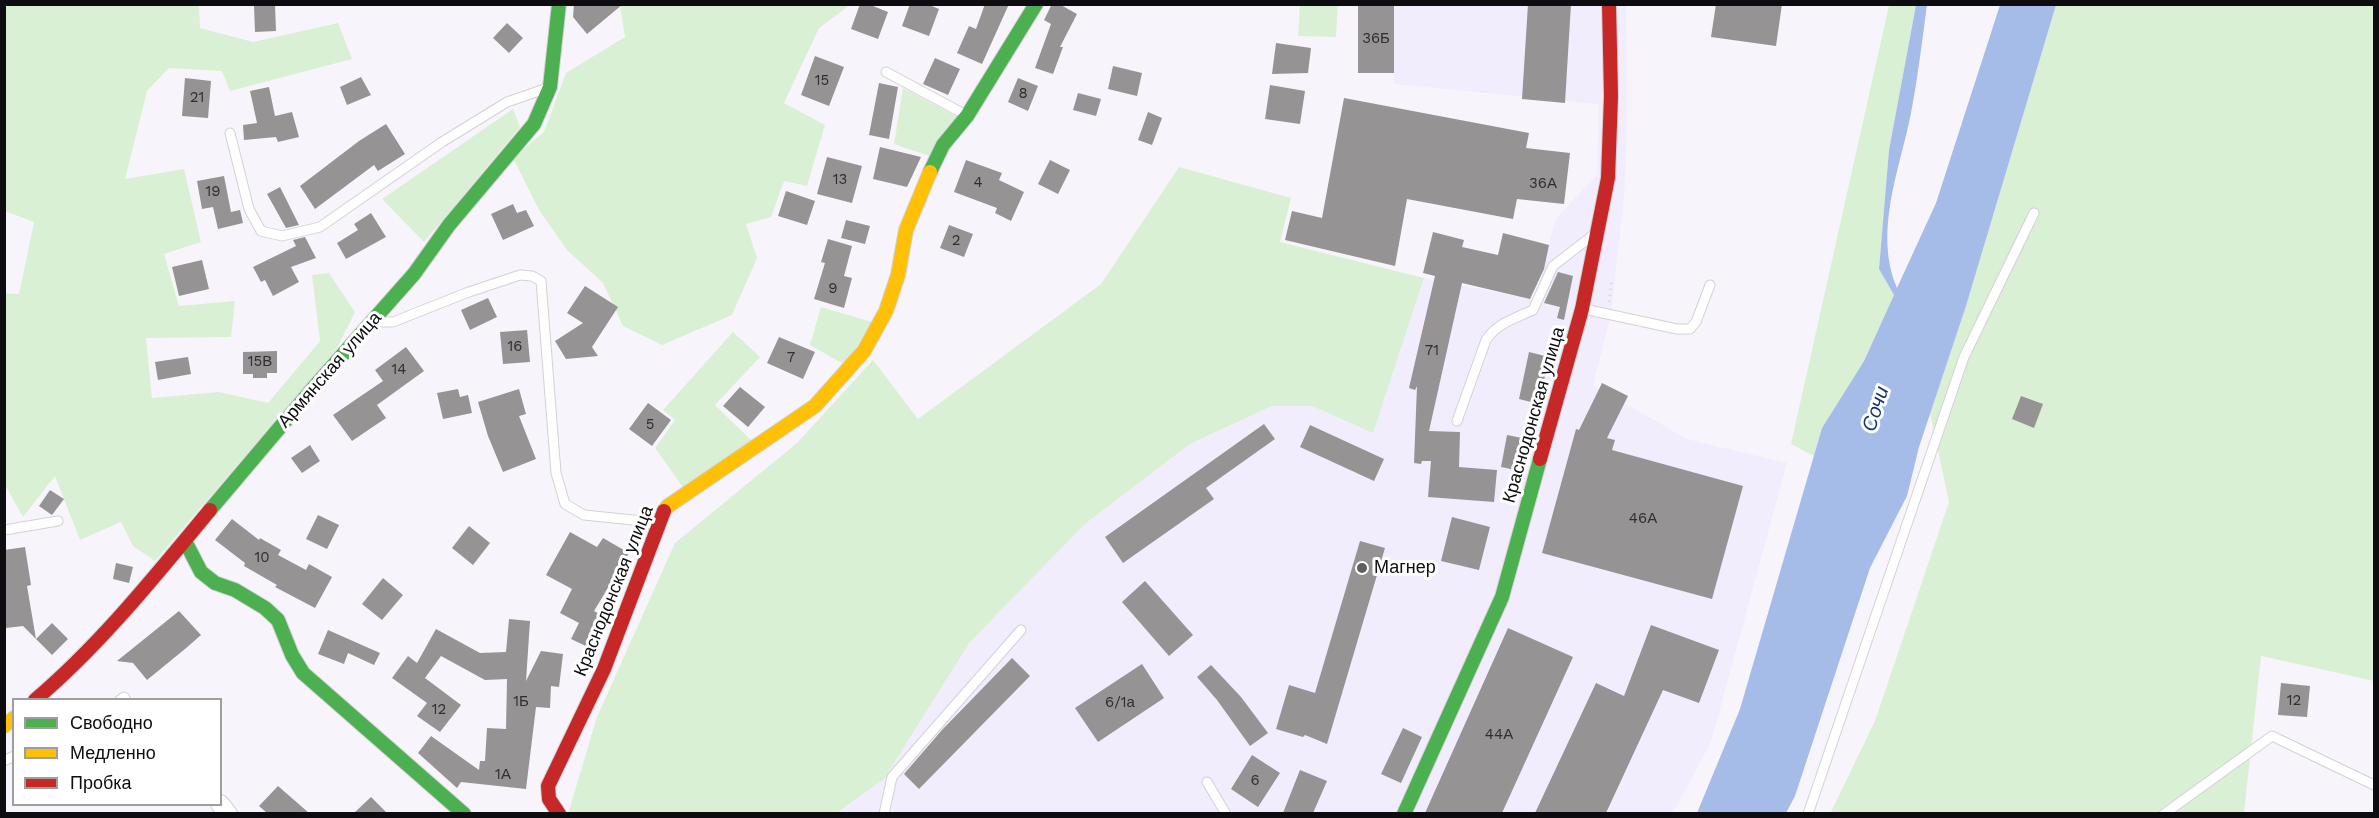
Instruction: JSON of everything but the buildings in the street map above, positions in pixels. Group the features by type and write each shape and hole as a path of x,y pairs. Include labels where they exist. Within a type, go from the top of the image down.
{"street":[{"name":"Армянская улица","path":"36,698 61,678 118,620 414,274 449,225 534,124 550,87 559,4"},
{"name":"Краснодонская улица","path":"559,813 549,799 548,786 604,669 656,526 668,506 815,406 864,351 886,311 898,274 906,230 943,145 967,116 1036,4"},
{"name":"Краснодонская улица","path":"1404,813 1502,597 1582,309 1608,178 1609,4"},
{"path":"185,540 201,572 215,583 235,590 265,608 278,620 292,655 303,673 464,813"}],"lane":[{"path":"886,72 967,116"},
{"path":"230,133 249,209 261,231 282,236 320,228 442,142 507,102 550,87"},
{"path":"1808,813 1964,357 2034,213"},
{"path":"1457,421 1486,340 1491,333 1496,327 1533,310 1553,266 1599,231"},
{"path":"371,322 393,322 466,293 520,275 532,276 541,281 556,473 565,504 584,515 643,521 656,526"},
{"path":"1582,309 1677,329 1690,329 1696,322 1710,285"},
{"path":"4,530 57,521"},
{"path":"884,813 892,777 1021,630"},
{"path":"2164,813 2272,736 2374,785"},
{"path":"1207,782 1226,813"}],"shaded area":[{"path":"1394,5 1626,5 1627,129 1624,197 1611,315 1593,385 1687,439 1787,463 1711,742 1673,813 837,814 884,779 970,642 1085,524 1190,444 1272,406 1312,406 1373,432 1424,278 1536,300 1555,220 1597,174 1599,104 1394,84"}],"green space":[{"path":"1300,4 1338,5 1336,37 1298,36"},
{"path":"4,5 199,5 200,28 253,42 338,23 352,59 230,91 222,71 169,68 147,91 125,179 184,169 201,242 164,254 179,306 235,301 231,337 146,338 152,398 219,392 268,403 320,341 312,275 329,273 355,312 337,348 155,561 133,546 121,522 80,540 55,476 23,517 5,485 5,293 19,294 34,222 5,211"},
{"path":"620,5 850,5 819,28 784,103 825,125 807,186 784,181 771,217 746,224 757,258 732,315 662,345 623,326 603,283 567,250 539,210 513,158 544,132 566,73 625,37"},
{"path":"1889,5 1916,5 1889,150 1879,269 1894,295 1864,361 1822,428 1814,456 1791,444"},
{"path":"2056,5 2374,5 2374,681 2261,656 2244,813 1830,814 1875,721 1949,502 1930,413 1966,306"},
{"path":"903,88 958,117 932,157 894,144"},
{"path":"513,109 520,127 424,242 382,199"},
{"path":"1179,167 1291,198 1280,242 1424,278 1373,433 1312,406 1272,406 1190,444 1085,524 970,642 884,779 837,813 568,814 597,717 675,543 797,443 873,360 918,419 1101,284"},
{"path":"821,307 872,322 845,365 810,345"},
{"path":"733,332 760,357 715,405 755,444 685,490 655,448 675,420 663,410"}],"water":[{"name":"Сочи","path":"1916,5 1927,5 1913,100 1895,178 1888,223 1890,267 1897,288 1936,203 2000,5 2056,5 1966,306 1919,447 1907,496 1870,568 1795,796 1786,813 1697,813 1740,709 1822,428 1864,361 1894,295 1879,269 1889,150"}],"traffic: fast":[{"path":"210,510 414,274 449,225 534,124 550,87 559,4"},
{"path":"930,172 943,145 967,116 1036,4"},
{"path":"1404,814 1502,597 1540,459"},
{"path":"185,541 201,572 215,583 235,590 265,608 278,620 292,655 303,673 464,814"}],"traffic: slow":[{"path":"664,511 668,506 815,406 864,351 886,311 898,275 906,230 930,172"},
{"path":"4,726 12,720"}],"traffic: jam":[{"path":"1540,459 1582,309 1608,178 1611,96 1609,4"},
{"path":"37,698 105,633 210,510"},
{"path":"559,814 549,799 548,786 604,669 664,511"}],"place":[{"name":"Магнер","path":"1362,568"}]}
